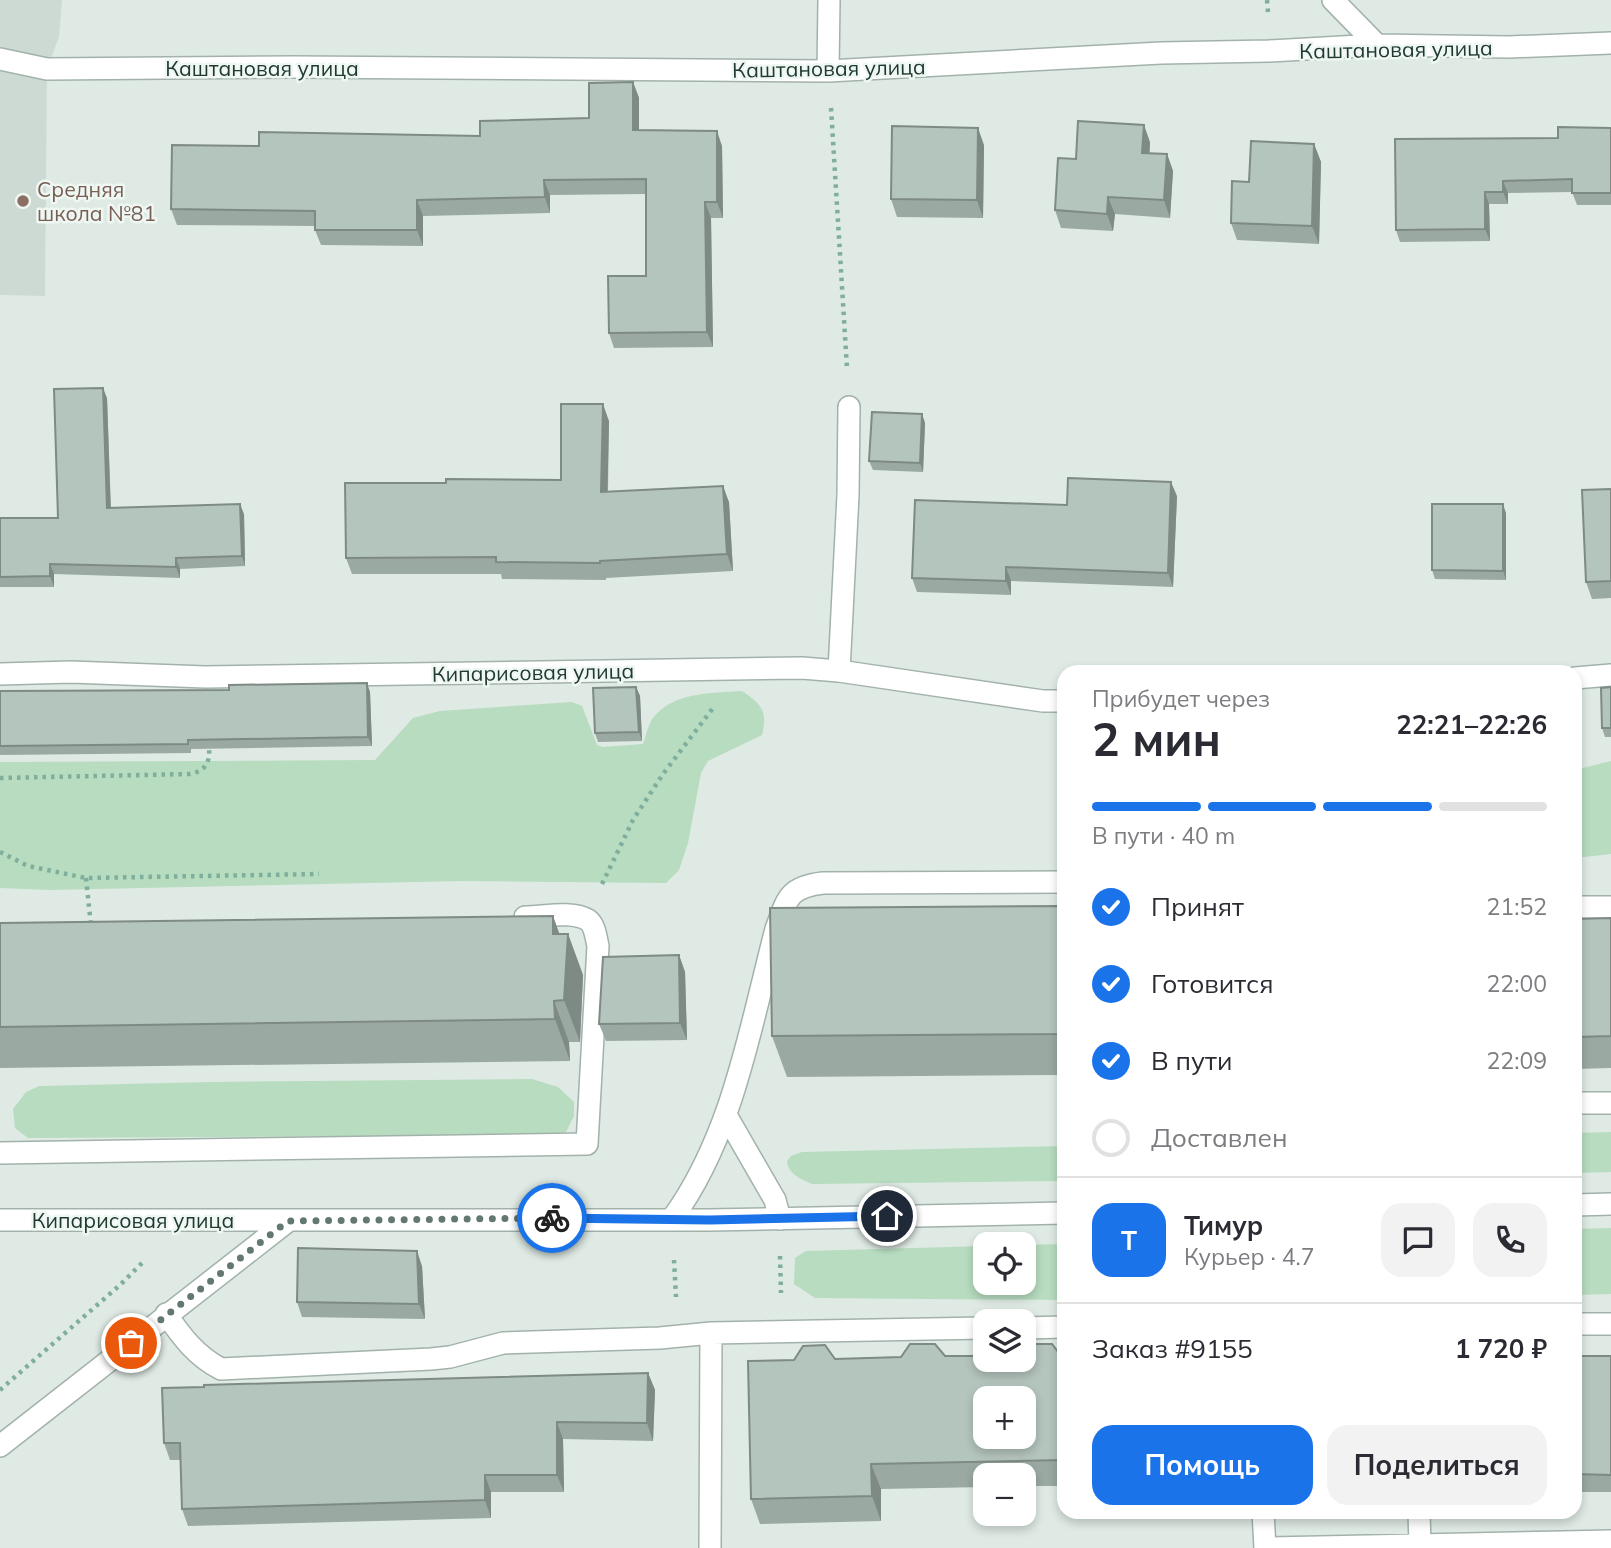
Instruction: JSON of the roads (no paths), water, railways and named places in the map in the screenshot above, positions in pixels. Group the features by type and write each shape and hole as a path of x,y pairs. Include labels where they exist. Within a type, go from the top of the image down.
{"street":[{"path":"828,71 829,0"},
{"path":"1333,0 1377,45"},
{"name":"Каштановая улица","path":"0,59 47,69 293,67 828,71 1161,53 1377,45 1509,47 1611,43"},
{"path":"839,671 848,495 849,407"},
{"name":"Кипарисовая улица","path":"0,674 71,672 205,677 802,668 1057,701"},
{"path":"1582,677 1611,675"},
{"path":"672,1219 706,1163 726,1115 776,929 787,899 803,886 823,883 1057,883"},
{"path":"1582,907 1611,906"},
{"path":"0,1153 587,1144 598,946 593,926 587,920 571,916 502,918"},
{"path":"1582,1104 1611,1103"},
{"path":"726,1115 775,1200 779,1219"},
{"path":"1582,1205 1611,1204"},
{"name":"Кипарисовая улица","path":"0,1220 779,1219 1057,1213"},
{"path":"0,1446 288,1221"},
{"path":"166,1314 187,1343 203,1359 221,1369 431,1359 450,1357 503,1343 711,1334 973,1328"},
{"path":"1582,1324 1611,1324"},
{"path":"1036,1328 1057,1327"},
{"path":"710,1548 711,1334"},
{"path":"1265,1519 1267,1548 1611,1541"},
{"path":"1419,1519 1420,1546"}],"place":[{"name":"Средняя школа №81","path":"23,201"}]}
